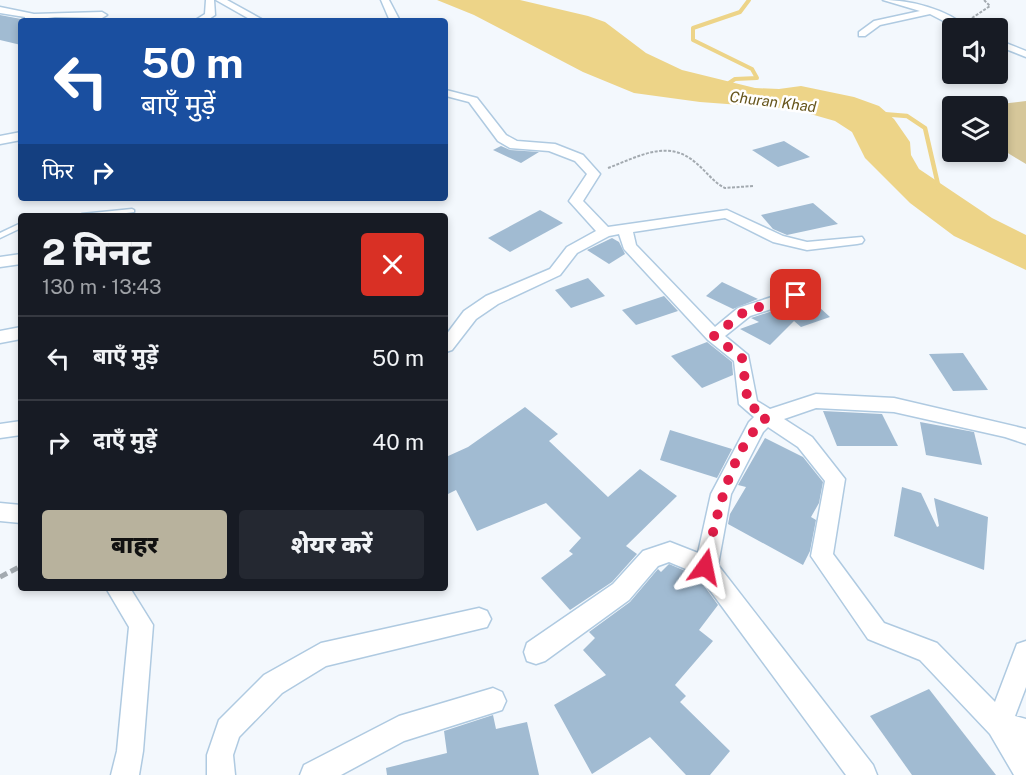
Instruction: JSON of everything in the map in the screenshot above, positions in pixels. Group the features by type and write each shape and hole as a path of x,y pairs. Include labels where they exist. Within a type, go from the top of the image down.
{"street":[{"path":"204,18 210,15 210,0"},
{"path":"220,0 254,18"},
{"path":"385,0 394,18"},
{"path":"887,0 932,11 945,18"},
{"path":"30,18 51,5"},
{"path":"0,10 30,18 55,14 102,15"},
{"path":"862,34 877,23 932,11"},
{"path":"1008,47 1026,54"},
{"path":"448,94 473,100 502,138 514,146 551,147 579,158 594,174 576,201 605,232"},
{"path":"0,140 18,137"},
{"path":"448,343 470,315 492,300 555,272 572,250 605,232 727,214 778,239 807,246 857,240"},
{"path":"625,229 628,246 714,336 742,358 748,404 806,442 835,479 822,556 876,631 928,651 999,725 1026,770"},
{"path":"0,262 18,259"},
{"path":"714,336 744,312 796,295"},
{"path":"0,337 18,334"},
{"path":"705,567 721,494 756,427 767,417 816,401 894,405 1006,430 1026,437"},
{"path":"0,431 18,428"},
{"path":"0,512 18,514"},
{"path":"536,652 621,592 651,558 670,552 705,567 863,775"},
{"path":"119,591 141,625 130,751 125,775"},
{"path":"221,775 220,755 228,729 273,684 321,655 479,619"},
{"path":"999,725 1026,653"},
{"path":"314,775 399,729 493,700"},
{"path":"999,725 1026,732"}],"lane":[{"path":"112,213 132,211"},
{"path":"0,236 18,227"}],"path":[{"path":"973,18 990,6 984,0"},
{"path":"594,174 663,150 677,151 702,166 719,185 725,188 753,186"},
{"path":"0,577 18,568"}],"shaded area":[{"path":"1026,101 1026,164 1008,153 1008,103"}],"water":[{"path":"437,0 520,0 588,16 605,22 646,53 682,70 755,88 779,89 801,86 854,97 879,106 894,119 910,142 911,155 919,169 992,218 1026,235 1026,270 954,236 910,203 865,158 852,132 835,121 793,109 700,102 634,93 583,72 474,15"}],"building":[{"path":"0,15 18,18 18,44 0,40"},
{"path":"784,141 810,157 778,167 752,150"},
{"path":"501,146 510,150 539,152 521,163 493,150"},
{"path":"813,203 838,224 787,235 773,229 761,215"},
{"path":"540,210 563,223 510,252 488,238"},
{"path":"612,238 619,242 625,254 609,264 587,250"},
{"path":"588,278 605,296 571,308 555,290"},
{"path":"722,282 758,299 733,309 706,296"},
{"path":"806,295 830,317 801,327 794,321 770,345 740,329 759,322 751,318 803,301"},
{"path":"664,296 678,311 636,325 622,310"},
{"path":"707,342 732,362 733,375 702,388 671,356"},
{"path":"963,353 988,390 953,391 929,354"},
{"path":"525,407 558,434 549,441 608,497 640,469 677,496 626,546 637,554 612,582 570,610 541,578 573,554 569,551 581,538 546,503 477,531 456,490 448,494 448,456 468,447"},
{"path":"823,411 882,414 898,446 837,446"},
{"path":"920,422 974,432 982,465 926,455"},
{"path":"670,430 732,449 717,478 660,460"},
{"path":"765,438 803,457 823,482 819,503 811,517 816,520 810,551 803,565 728,524 730,514 746,487 738,485"},
{"path":"902,487 921,493 937,527 939,526 934,498 988,517 984,570 894,536"},
{"path":"669,564 697,576 718,605 699,630 713,641 675,685 686,696 680,702 730,751 710,775 686,775 650,737 592,774 554,705 606,675 583,650 595,638 589,632 630,602 658,569 661,572"},
{"path":"929,689 996,775 912,775 870,716"},
{"path":"493,715 496,729 527,722 539,775 387,775 386,768 447,753 444,731"}],"waterway":[{"path":"730,90 729,83 735,79 757,78 752,69 693,40 693,28 740,12 749,0"},
{"name":"Churan Khad","path":"882,114 907,116 925,128 939,189"}],"route":[{"path":"705,567 721,494 756,427 767,417 748,404 742,358 714,336 744,312 796,295"}]}
